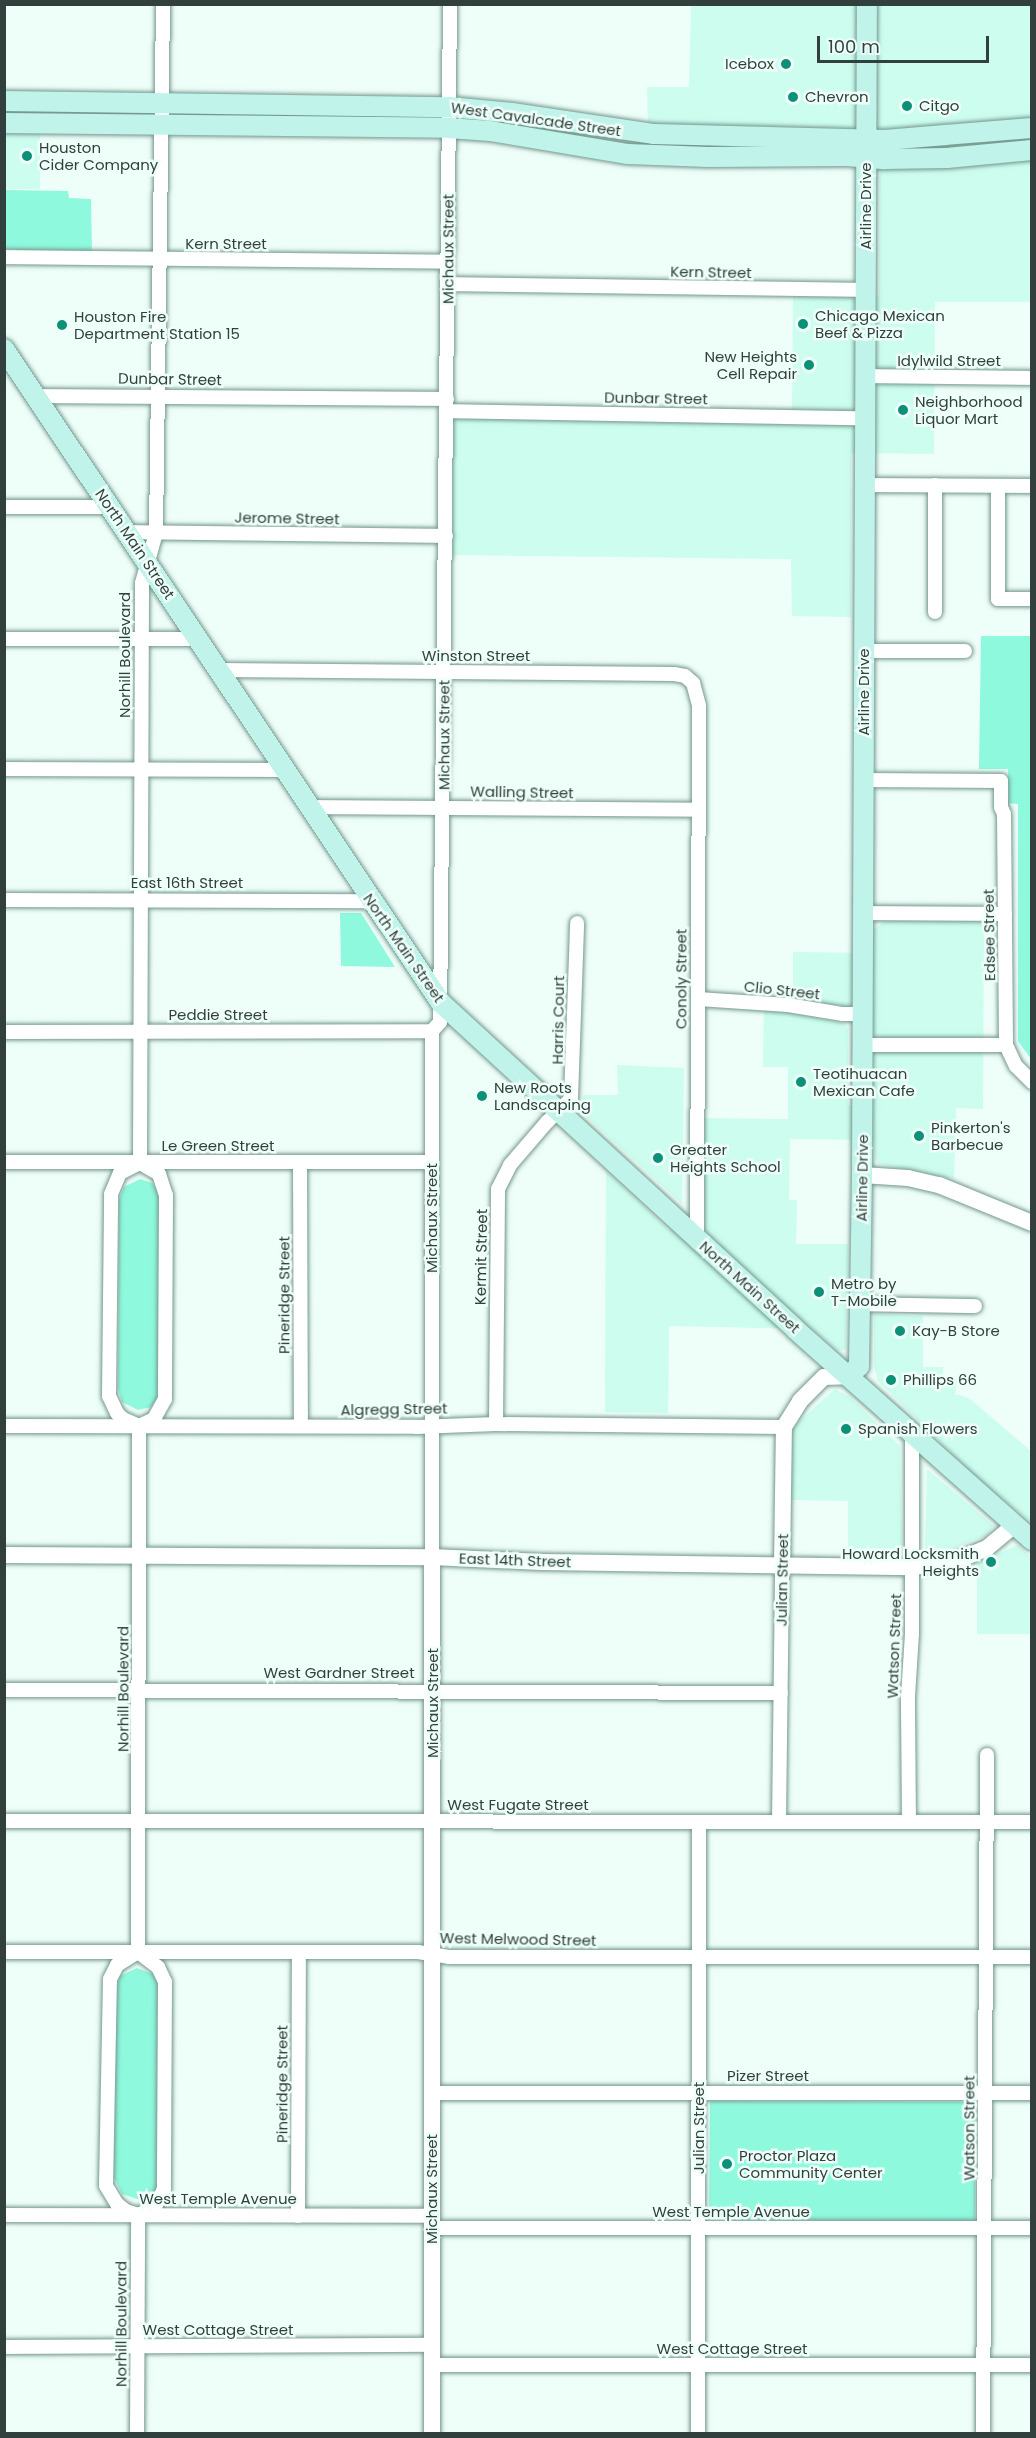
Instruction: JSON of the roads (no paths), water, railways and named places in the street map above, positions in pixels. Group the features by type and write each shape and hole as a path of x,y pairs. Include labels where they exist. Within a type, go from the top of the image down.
{"main road":[{"name":"Airline Drive","path":"848,1376 859,1366 862,1175 867,4"},
{"name":"West Cavalcade Street","path":"4,101 449,107 512,113 654,135 867,148 947,158 1032,150"},
{"name":"West Cavalcade Street","path":"4,123 448,128 490,131 607,151 652,156 867,148 920,139 1032,128"},
{"path":"652,156 654,135"},
{"name":"North Main Street","path":"4,349 14,376 37,396 370,901 441,1004 912,1436 1032,1540"}],"street":[{"name":"Norhill Boulevard","path":"140,1162 142,583 156,532 156,396 163,4"},
{"name":"Michaux Street","path":"432,2433 432,1031 440,1022 441,1004 450,4"},
{"name":"Kern Street","path":"4,257 447,262"},
{"name":"Kern Street","path":"448,284 866,290"},
{"name":"Idylwild Street","path":"866,376 1032,378"},
{"name":"Dunbar Street","path":"37,396 156,396 866,418"},
{"path":"865,485 1032,486"},
{"path":"935,485 935,612"},
{"path":"998,486 998,599 1032,599"},
{"path":"4,507 111,507"},
{"name":"Jerome Street","path":"127,532 446,536"},
{"path":"4,639 199,639"},
{"path":"864,651 965,651"},
{"name":"Winston Street","path":"219,670 679,674 690,680 695,688 698,718"},
{"name":"Conoly Street","path":"697,1239 698,718"},
{"path":"4,769 284,770"},
{"name":"Edsee Street","path":"864,780 1001,781 1001,807 1004,814 1006,1045 1016,1066 1032,1082"},
{"name":"Walling Street","path":"309,807 698,810"},
{"name":"East 16th Street","path":"4,900 370,901"},
{"path":"863,913 1005,914"},
{"name":"Harris Court","path":"557,1112 571,1099 572,1093 577,923"},
{"name":"Clio Street","path":"698,999 788,1005 843,1014 863,1014"},
{"name":"Peddie Street","path":"4,1032 432,1031"},
{"path":"863,1045 1006,1045"},
{"name":"Kermit Street","path":"496,1424 498,1189 510,1165 557,1112"},
{"name":"Le Green Street","path":"4,1162 432,1162"},
{"path":"140,1162 159,1174 166,1196 165,1399 154,1419 139,1426 123,1419 117,1413 109,1396 111,1194 120,1173 140,1162"},
{"name":"Pineridge Street","path":"300,1163 301,1426"},
{"path":"862,1175 908,1178 939,1185 1032,1223"},
{"path":"860,1304 975,1306"},
{"path":"784,1427 800,1401 824,1377 848,1376"},
{"name":"Algregg Street","path":"4,1426 496,1424 784,1427"},
{"name":"Norhill Boulevard","path":"138,1952 139,1426"},
{"name":"Julian Street","path":"779,1822 784,1427"},
{"name":"Watson Street","path":"909,1822 908,1697 913,1567 912,1436"},
{"name":"East 14th Street","path":"4,1555 432,1557 541,1562 913,1567 946,1563 987,1548 1014,1525"},
{"name":"West Gardner Street","path":"4,1690 781,1693"},
{"name":"Watson Street","path":"983,2433 987,1755"},
{"name":"West Fugate Street","path":"4,1821 1032,1822"},
{"name":"Julian Street","path":"698,2433 699,1822"},
{"name":"West Melwood Street","path":"4,1952 299,1952 432,1954 449,1957 1032,1958"},
{"path":"138,1952 158,1967 165,1982 165,2189 155,2208 138,2215 126,2211 117,2204 106,2186 110,1979 117,1965 138,1952"},
{"name":"Pineridge Street","path":"298,2216 299,1952"},
{"name":"Pizer Street","path":"432,2093 1032,2093"},
{"name":"West Temple Avenue","path":"4,2215 298,2216 699,2229 1032,2228"},
{"name":"Norhill Boulevard","path":"137,2433 138,2215"},
{"name":"West Cottage Street","path":"4,2347 432,2345"},
{"name":"West Cottage Street","path":"432,2365 1032,2365"}],"place":[{"name":"Icebox","path":"786,64"},
{"name":"Chevron","path":"793,97"},
{"name":"Citgo","path":"907,106"},
{"name":"Houston Cider Company","path":"27,156"},
{"name":"Chicago Mexican Beef & Pizza","path":"803,324"},
{"name":"Houston Fire Department Station 15","path":"62,325"},
{"name":"New Heights Cell Repair","path":"809,365"},
{"name":"Neighborhood Liquor Mart","path":"903,410"},
{"name":"Teotihuacan Mexican Cafe","path":"801,1082"},
{"name":"New Roots Landscaping","path":"482,1096"},
{"name":"Pinkerton's Barbecue","path":"919,1136"},
{"name":"Greater Heights School","path":"658,1158"},
{"name":"Metro by T-Mobile","path":"819,1292"},
{"name":"Kay-B Store","path":"900,1331"},
{"name":"Phillips 66","path":"891,1380"},
{"name":"Spanish Flowers","path":"846,1429"},
{"name":"Howard Locksmith Heights","path":"991,1562"},
{"name":"Proctor Plaza Community Center","path":"727,2164"}]}
